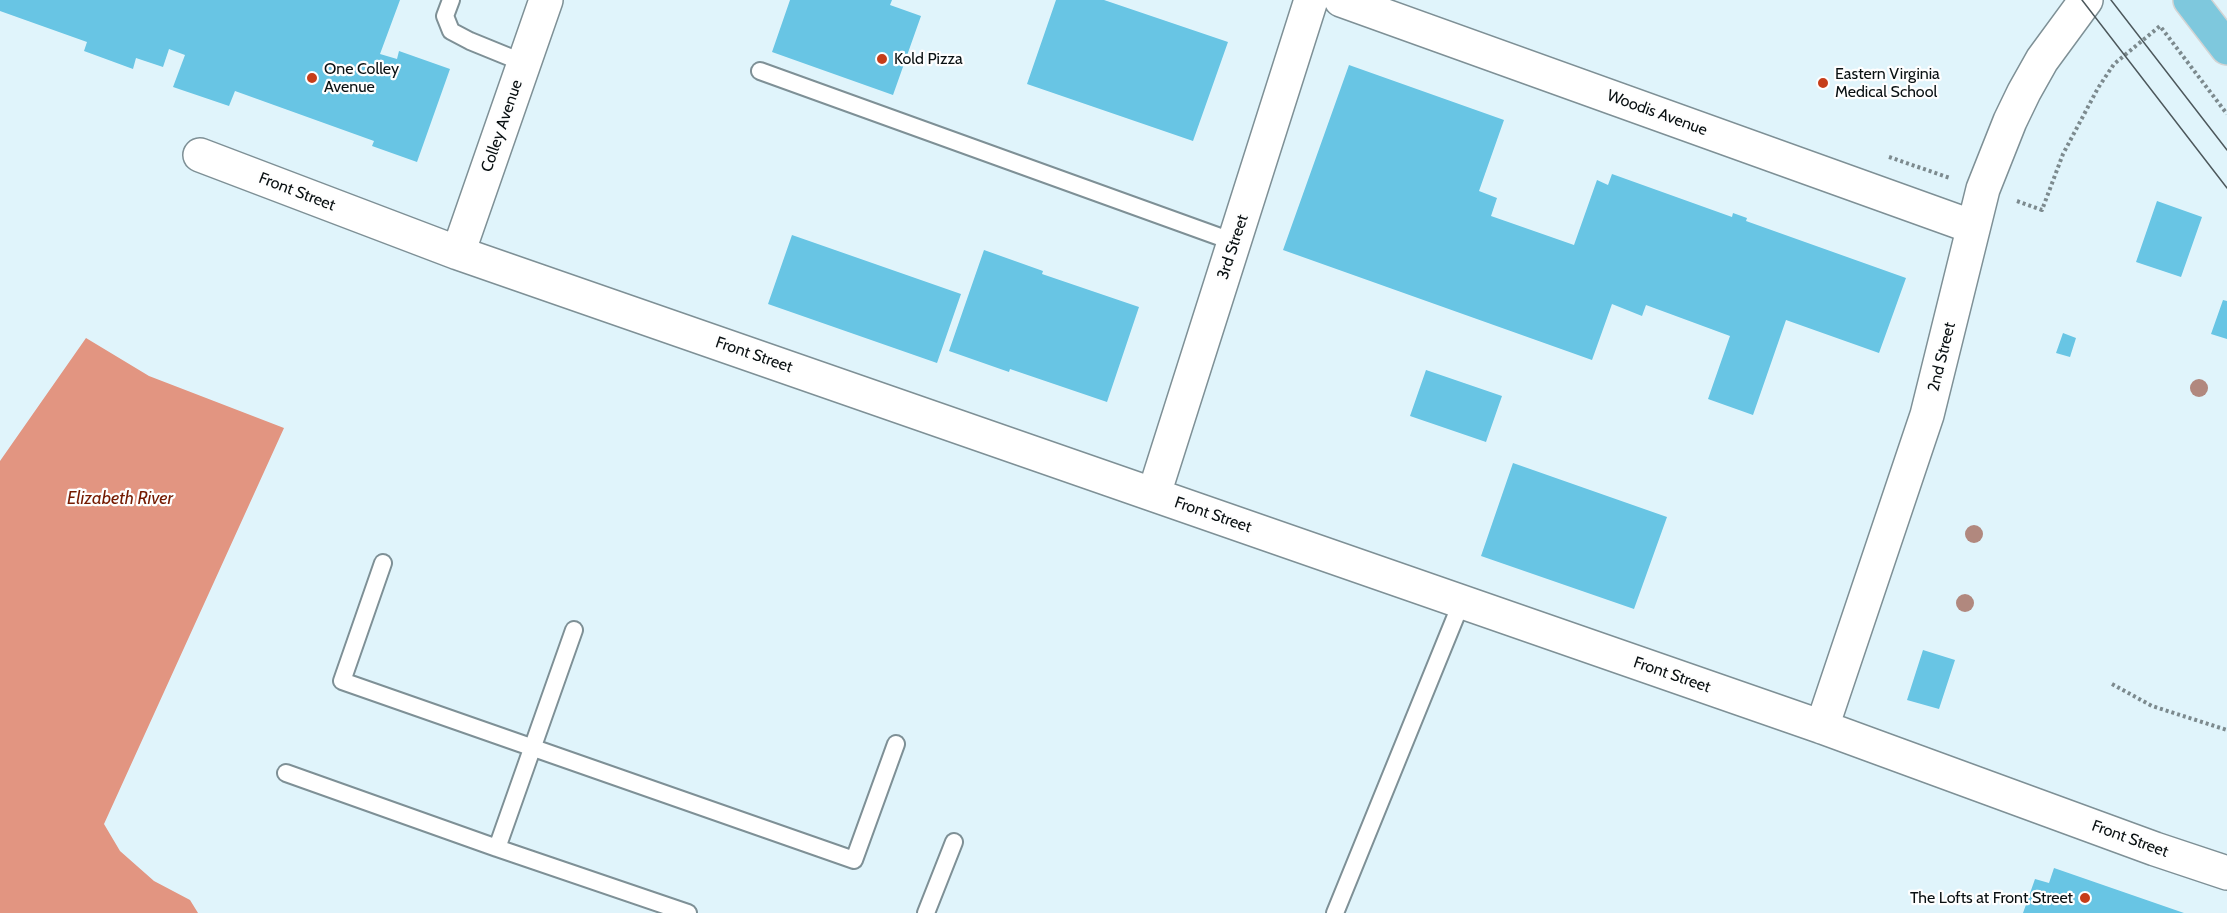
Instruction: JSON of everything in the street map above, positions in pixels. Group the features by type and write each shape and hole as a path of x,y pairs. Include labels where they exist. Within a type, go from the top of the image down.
{"main road":[{"path":"2190,0 2227,48"}],"street":[{"name":"Colley Avenue","path":"458,253 546,0"},
{"name":"3rd Street","path":"1154,494 1311,0"},
{"name":"Woodis Avenue","path":"1341,0 1973,227"},
{"name":"2nd Street","path":"1822,727 1927,415 1983,189 2024,92 2042,60 2086,0"},
{"name":"Front Street","path":"200,155 458,253 1822,727 2155,849 2227,873"}],"lane":[{"path":"451,0 446,16 451,31 524,63"},
{"path":"760,71 1234,242"},
{"path":"383,562 342,681 854,860 896,744"},
{"path":"1335,913 1462,601"},
{"path":"497,848 574,630"},
{"path":"286,773 688,913"},
{"path":"926,913 954,842"}],"path":[{"path":"2042,210 2063,154 2098,88 2114,64 2160,26 2227,114"},
{"path":"2112,684 2152,706 2227,730"}],"water":[{"name":"Elizabeth River","path":"86,338 149,376 284,428 104,824 120,851 154,881 190,900 198,913 0,913 0,461"}],"building":[{"name":"One Colley Avenue","path":"0,0 400,0 380,54 397,59 399,51 450,69 417,162 372,146 374,141 235,91 229,106 173,87 185,55 169,49 163,67 136,58 133,69 84,51 87,42 0,11"},
{"path":"790,0 892,0 890,5 921,16 893,95 772,52"},
{"path":"1056,0 1104,0 1228,42 1193,141 1027,84"},
{"path":"1349,65 1504,120 1479,191 1497,198 1491,216 1574,245 1597,180 1608,185 1612,174 1732,217 1733,213 1747,218 1746,221 1906,278 1879,353 1786,320 1753,415 1708,399 1730,336 1646,305 1642,316 1612,304 1592,360 1283,250"},
{"path":"2157,201 2202,217 2181,277 2136,262"},
{"path":"792,235 961,294 937,363 768,304"},
{"path":"984,250 1043,271 1042,274 1139,307 1107,402 949,351"},
{"path":"2223,300 2227,301 2227,339 2211,334"},
{"path":"2063,333 2076,338 2070,357 2056,353"},
{"path":"1426,370 1502,396 1486,442 1410,416"},
{"path":"1513,463 1667,517 1634,609 1481,556"},
{"path":"1923,650 1955,660 1939,709 1907,700"},
{"name":"The Lofts at Front Street","path":"2054,868 2184,913 2023,913 2035,879 2049,883"}],"tram line":[{"path":"2082,0 2227,188"},
{"path":"2111,0 2227,150"}],"place":[{"name":"Kold Pizza","path":"882,59"},
{"name":"One Colley Avenue","path":"312,78"},
{"name":"Eastern Virginia Medical School","path":"1823,83"},
{"name":"The Lofts at Front Street","path":"2085,898"}]}
